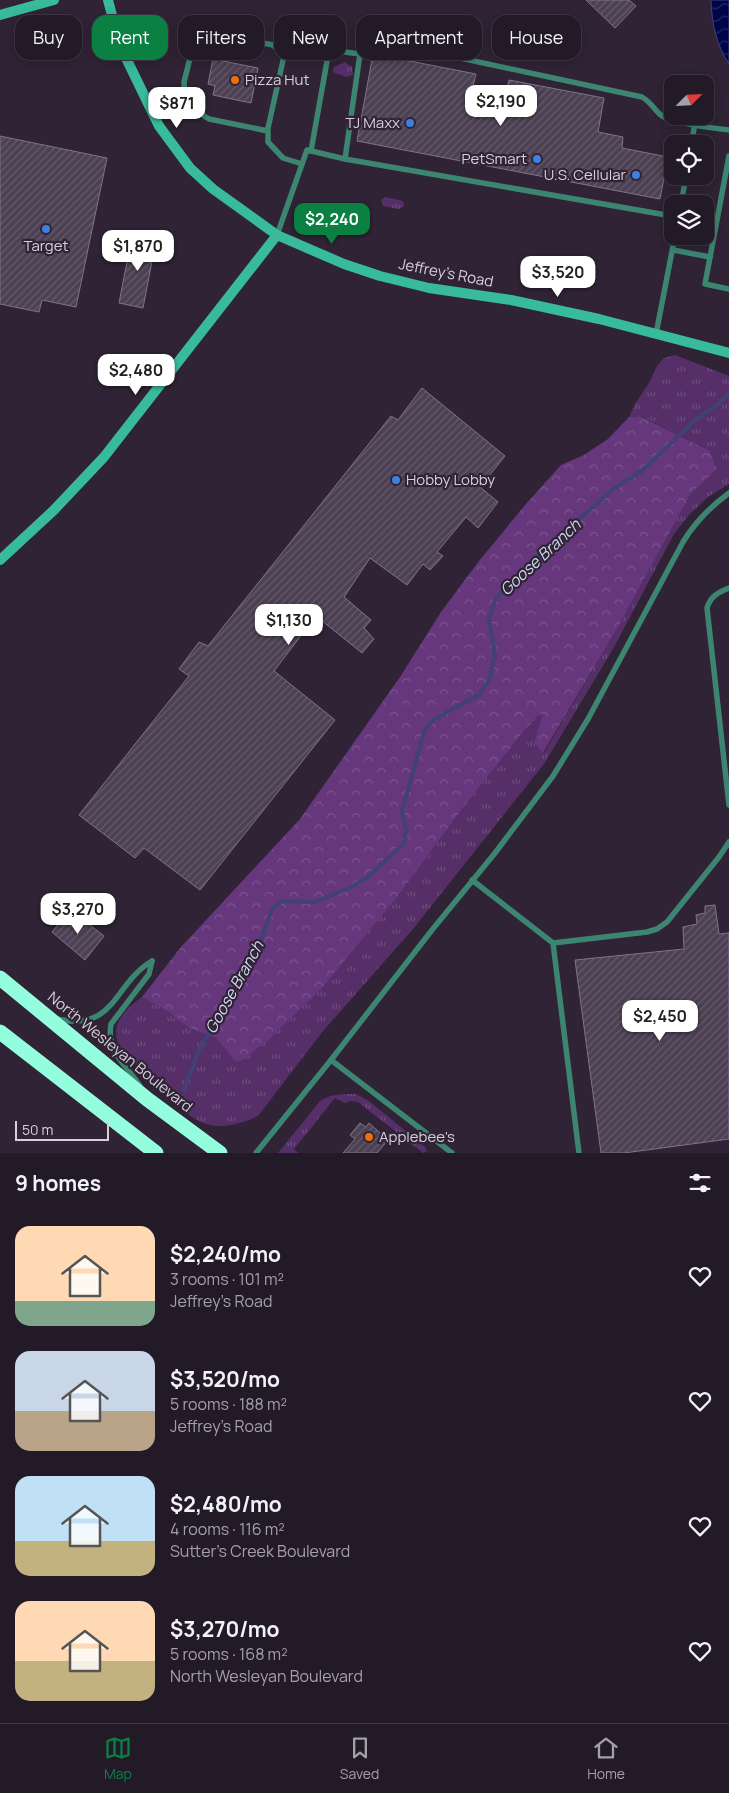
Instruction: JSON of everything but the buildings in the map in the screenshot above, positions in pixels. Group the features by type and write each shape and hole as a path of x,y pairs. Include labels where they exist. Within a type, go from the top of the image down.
{"highway":[{"name":"North Wesleyan Boulevard","path":"0,978 147,1099 220,1153"},
{"path":"0,1032 156,1153"}],"street":[{"path":"0,15 54,0"},
{"name":"Jeffrey's Road","path":"108,0 126,58 159,126 190,168 212,189 277,235 344,264 380,276 429,288 521,302 599,319 729,353"},
{"path":"0,560 54,510 104,458 277,235"}],"lane":[{"path":"268,131 210,119 192,110 185,97 184,82 193,46 202,36 213,33 274,45 284,56 268,131 268,142 283,158 302,164"},
{"path":"311,151 329,50 356,53"},
{"path":"345,158 359,60"},
{"path":"469,60 642,97 650,102 664,117"},
{"path":"701,125 729,130"},
{"path":"277,235 307,150 664,215"},
{"path":"729,156 705,284 729,288"},
{"path":"722,193 729,194"},
{"path":"656,334 674,245"},
{"path":"673,250 710,257"},
{"path":"256,1153 553,776 588,719 690,530 716,503 729,493"},
{"path":"729,588 714,595 709,600 707,608 729,805"},
{"path":"472,880 553,943 647,932 657,929 667,922 719,858 729,842"},
{"path":"553,943 580,1153"},
{"path":"48,1016 67,1021 82,1021 95,1018 108,1008 140,968 152,961 150,974 111,1024 109,1034 111,1047 133,1075 147,1099"},
{"path":"331,1060 409,1122 452,1153"}],"green space":[{"path":"345,62 352,67 353,75 346,77 333,72 334,67"},
{"path":"385,197 403,201 404,206 399,209 383,206 381,200"},
{"path":"675,355 729,376 729,484 708,497 689,515 674,534 613,649 544,764 413,929 323,1031 258,1116 241,1123 222,1126 203,1123 189,1115 126,1057 119,1046 116,1034 118,1022 126,1010 142,997 167,1011 189,1028 216,1038 225,1049 401,892 459,813 524,731 539,715 544,713 534,742 544,753 617,629 690,495 717,469 710,451 641,416 629,417 657,366 664,358"},
{"path":"640,416 710,451 717,469 690,495 617,629 543,753 534,742 543,714 539,715 524,731 459,813 401,892 321,989 267,1041 239,1062 234,1060 216,1038 189,1028 167,1011 142,997 181,947 300,819 400,677 441,612 479,561 526,504 561,465 584,455 608,439 629,417"},
{"path":"356,1094 369,1101 425,1147 427,1151 423,1153 358,1102 350,1101 345,1103 335,1098 294,1149 298,1153 278,1153 320,1101 330,1096"}],"water":[{"path":"711,0 729,0 729,64 716,34"}],"waterway":[{"name":"Goose Branch","path":"184,1090 199,1050 257,952 272,909 282,901 315,902 347,889 367,878 404,843 406,831 402,811 425,729 433,720 478,695 489,681 495,655 489,620 495,600 522,570 612,490 643,470 694,421 718,404 729,393"}],"place":[{"name":"Pizza Hut","path":"235,80"},
{"name":"TJ Maxx","path":"410,123"},
{"name":"PetSmart","path":"537,159"},
{"name":"U.S. Cellular","path":"636,175"},
{"name":"Target","path":"46,229"},
{"name":"Hobby Lobby","path":"396,480"},
{"name":"Applebee's","path":"369,1137"}]}
